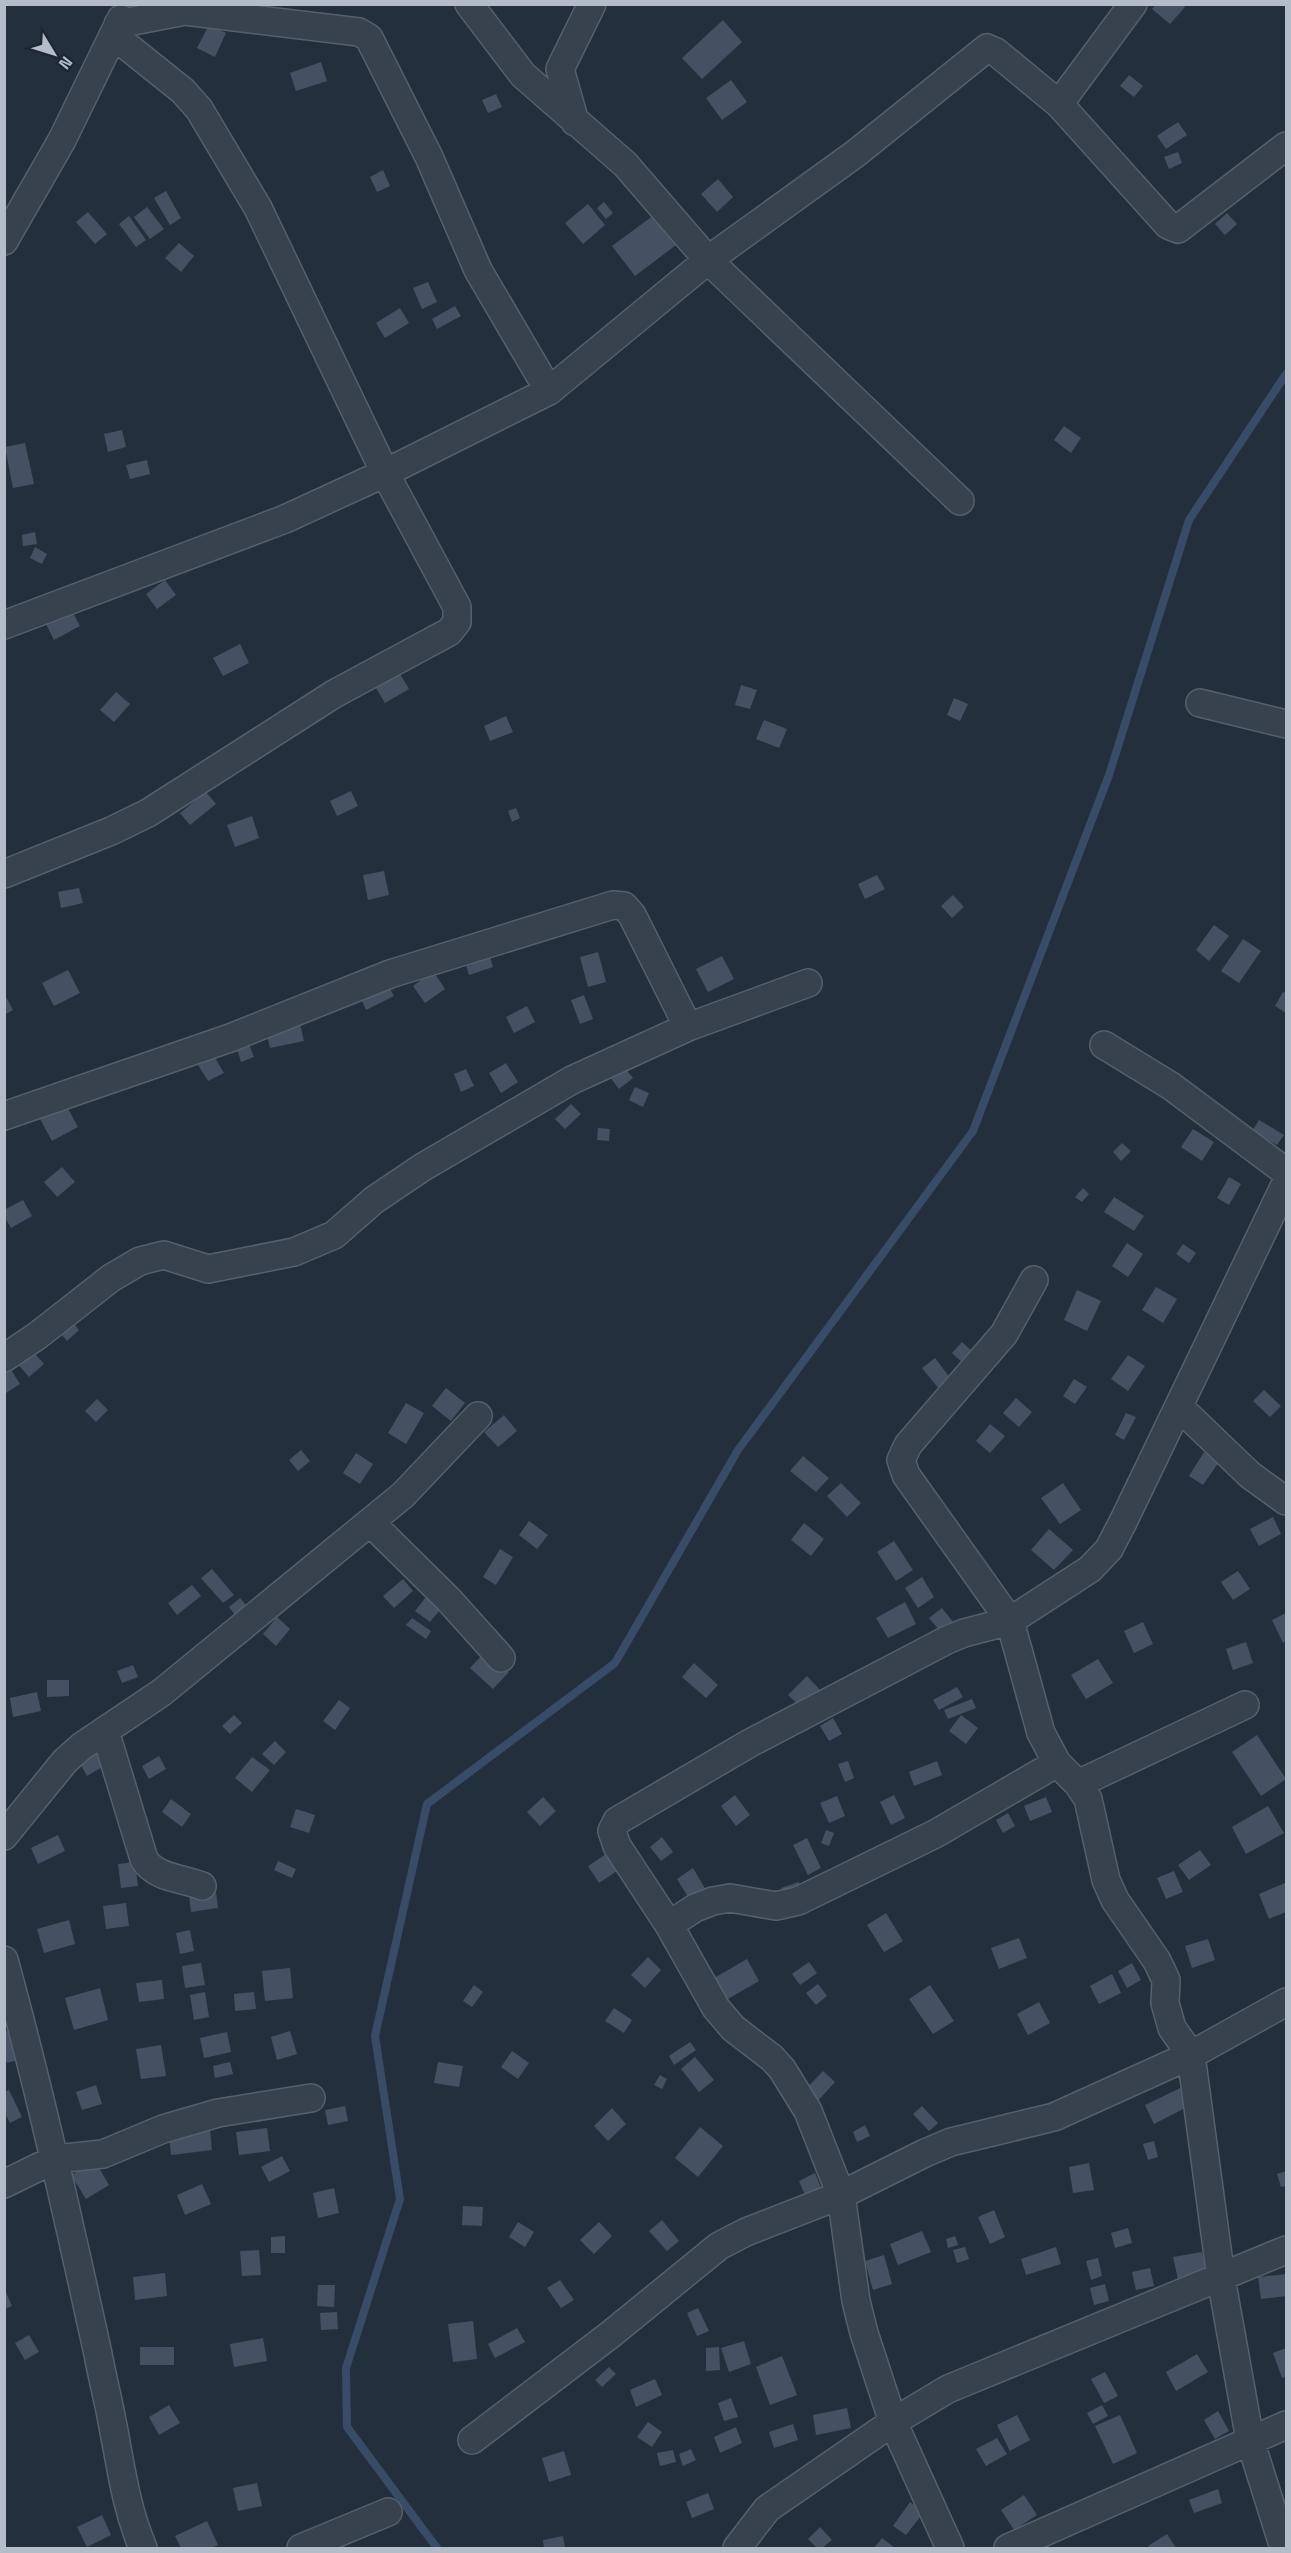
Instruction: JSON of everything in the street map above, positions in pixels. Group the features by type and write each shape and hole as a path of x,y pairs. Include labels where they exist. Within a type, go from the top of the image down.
{"street":[{"path":"469,4 523,75 625,164 708,260 960,501"},
{"path":"576,122 560,69 592,4"},
{"path":"1059,104 1133,4"},
{"path":"120,21 185,11 359,32 369,38 429,157 478,270 549,391"},
{"path":"4,241 62,140 120,21"},
{"path":"4,874 111,831 148,813 334,694 449,632 457,622 457,607 385,473 258,208 199,109 120,21"},
{"path":"4,625 285,519 385,473 549,391 708,260 855,154 987,48 996,52 1059,104 1168,225 1178,229 1287,147"},
{"path":"1200,703 1287,724"},
{"path":"4,1116 230,1038 390,974 613,905 624,906 632,915 688,1027"},
{"path":"4,1358 37,1336 111,1278 140,1261 164,1255 208,1269 294,1252 334,1234 374,1200 423,1167 572,1080 688,1027 808,983"},
{"path":"1104,1045 1171,1086 1287,1172"},
{"path":"950,2548 894,2422 864,2333 856,2301 841,2195 808,2111 782,2069 772,2058 733,2028 716,2008 669,1925 617,1846 612,1831 617,1821 750,1743 946,1640 1010,1621 1090,1569 1109,1549 1287,1183"},
{"path":"1034,1280 1005,1334 908,1445 901,1460 906,1475 1010,1621 1041,1733 1057,1763 1078,1784 1088,1799 1106,1880 1115,1900 1157,1961 1166,1980 1165,2003 1172,2028 1191,2055 1221,2278 1250,2440 1284,2548"},
{"path":"1179,1407 1250,1475 1287,1501"},
{"path":"4,1836 65,1761 82,1746 161,1693 403,1495 478,1416"},
{"path":"370,1522 449,1600 501,1658"},
{"path":"1078,1784 1245,1705"},
{"path":"105,1731 144,1859 149,1868 157,1873 202,1886"},
{"path":"669,1925 695,1908 713,1901 730,1898 776,1906 798,1901 935,1834 1057,1763"},
{"path":"4,1960 55,2159 112,2421 130,2517 143,2548"},
{"path":"472,2440 611,2334 719,2246 746,2232 841,2195 924,2153 951,2142 1054,2117 1191,2055 1287,2002"},
{"path":"4,2184 55,2159 103,2154 163,2129 218,2113 311,2098"},
{"path":"737,2548 767,2509 894,2422 948,2389 1287,2250"},
{"path":"1008,2548 1287,2425"},
{"path":"301,2548 388,2512"}],"building":[{"path":"1156,4 1182,4 1185,7 1170,24 1152,9"},
{"path":"723,20 742,42 702,79 682,58"},
{"path":"209,25 226,33 215,57 197,48"},
{"path":"321,62 327,81 296,91 290,73"},
{"path":"1129,75 1143,86 1134,97 1120,86"},
{"path":"731,80 747,102 722,120 706,98"},
{"path":"496,94 502,107 488,113 482,100"},
{"path":"1178,122 1187,135 1166,149 1157,136"},
{"path":"1178,152 1182,163 1169,169 1164,157"},
{"path":"383,170 390,186 377,192 370,177"},
{"path":"718,179 733,197 717,212 701,194"},
{"path":"166,191 181,218 170,225 154,198"},
{"path":"604,202 613,213 606,219 597,208"},
{"path":"588,204 605,225 583,244 565,223"},
{"path":"147,207 164,229 150,239 134,217"},
{"path":"88,212 107,234 95,244 76,222"},
{"path":"658,212 680,242 635,276 612,246"},
{"path":"1227,213 1237,224 1225,235 1215,224"},
{"path":"129,216 146,240 136,247 119,224"},
{"path":"179,243 194,256 181,272 165,258"},
{"path":"428,282 437,302 422,309 413,288"},
{"path":"455,306 461,316 437,329 432,319"},
{"path":"400,308 409,323 385,338 376,323"},
{"path":"1064,426 1081,438 1071,453 1054,440"},
{"path":"122,430 126,447 108,452 104,434"},
{"path":"25,443 34,484 13,488 5,447"},
{"path":"147,460 150,474 130,479 126,465"},
{"path":"35,532 37,544 23,546 22,535"},
{"path":"35,547 47,554 42,564 30,558"},
{"path":"165,580 176,595 157,609 146,594"},
{"path":"71,609 80,626 54,640 45,622"},
{"path":"240,644 249,663 223,676 213,658"},
{"path":"400,674 409,689 385,703 376,688"},
{"path":"741,685 757,690 750,709 735,705"},
{"path":"116,692 130,704 114,722 100,710"},
{"path":"954,698 968,704 960,721 947,715"},
{"path":"506,716 513,732 490,741 484,726"},
{"path":"764,720 787,729 779,748 756,739"},
{"path":"351,791 358,806 337,816 330,801"},
{"path":"206,792 216,804 190,825 180,813"},
{"path":"516,808 520,818 512,822 508,811"},
{"path":"252,816 259,838 235,847 227,825"},
{"path":"384,871 389,895 368,900 363,875"},
{"path":"877,875 885,889 865,899 858,884"},
{"path":"79,888 83,903 61,908 58,892"},
{"path":"953,895 964,907 952,918 941,906"},
{"path":"1214,925 1229,936 1209,961 1196,950"},
{"path":"1243,939 1261,951 1239,983 1221,971"},
{"path":"598,952 606,982 588,987 580,957"},
{"path":"489,953 493,967 469,975 465,961"},
{"path":"722,956 734,979 708,992 696,969"},
{"path":"68,970 80,993 54,1006 42,983"},
{"path":"433,971 445,989 425,1003 413,986"},
{"path":"387,983 394,996 366,1010 360,996"},
{"path":"1283,992 1286,993 1286,1013 1275,1006"},
{"path":"4,993 13,1010 4,1015"},
{"path":"584,995 593,1019 580,1024 571,1000"},
{"path":"527,1006 535,1022 514,1033 506,1017"},
{"path":"299,1019 304,1041 270,1048 265,1027"},
{"path":"249,1044 254,1057 241,1062 237,1049"},
{"path":"214,1056 224,1073 208,1081 198,1065"},
{"path":"619,1061 633,1078 619,1089 606,1072"},
{"path":"506,1063 518,1082 501,1093 489,1073"},
{"path":"466,1069 474,1086 461,1092 454,1074"},
{"path":"635,1087 649,1093 643,1107 629,1100"},
{"path":"571,1104 581,1114 565,1129 555,1119"},
{"path":"66,1105 78,1127 52,1141 40,1119"},
{"path":"1259,1120 1284,1135 1277,1145 1252,1131"},
{"path":"598,1128 610,1129 609,1141 597,1140"},
{"path":"1193,1129 1214,1142 1202,1161 1181,1147"},
{"path":"1122,1143 1131,1151 1121,1161 1113,1152"},
{"path":"62,1167 75,1182 57,1197 44,1182"},
{"path":"1229,1177 1241,1184 1229,1205 1217,1198"},
{"path":"1083,1188 1089,1194 1082,1202 1075,1197"},
{"path":"1114,1197 1144,1216 1134,1231 1104,1212"},
{"path":"23,1200 32,1216 11,1228 4,1216 4,1210"},
{"path":"1127,1243 1143,1254 1128,1277 1112,1266"},
{"path":"1183,1244 1196,1253 1189,1263 1176,1254"},
{"path":"1156,1287 1177,1299 1163,1323 1142,1310"},
{"path":"1077,1290 1101,1301 1087,1331 1064,1320"},
{"path":"68,1316 79,1330 67,1341 55,1327"},
{"path":"962,1342 974,1353 964,1364 952,1353"},
{"path":"31,1349 44,1364 29,1377 16,1362"},
{"path":"1128,1355 1145,1366 1128,1391 1111,1379"},
{"path":"935,1358 951,1379 939,1389 922,1368"},
{"path":"4,1359 20,1384 6,1393 4,1391"},
{"path":"1074,1379 1087,1387 1075,1404 1063,1396"},
{"path":"446,1388 465,1403 451,1421 432,1406"},
{"path":"1264,1390 1281,1406 1270,1417 1253,1401"},
{"path":"1016,1398 1032,1412 1019,1427 1003,1413"},
{"path":"97,1399 108,1410 96,1422 85,1411"},
{"path":"406,1403 424,1413 406,1444 388,1433"},
{"path":"1126,1413 1136,1417 1124,1440 1115,1435"},
{"path":"504,1415 517,1431 498,1447 484,1432"},
{"path":"990,1424 1005,1436 990,1453 976,1441"},
{"path":"301,1450 310,1461 298,1471 289,1460"},
{"path":"1204,1452 1219,1462 1203,1485 1189,1476"},
{"path":"356,1453 373,1464 360,1484 343,1473"},
{"path":"803,1456 829,1478 816,1492 790,1471"},
{"path":"841,1483 861,1503 847,1517 827,1496"},
{"path":"1063,1483 1081,1510 1060,1524 1041,1498"},
{"path":"1273,1517 1281,1534 1259,1546 1250,1529"},
{"path":"529,1521 548,1535 537,1549 519,1535"},
{"path":"804,1523 824,1539 811,1556 791,1540"},
{"path":"1049,1529 1073,1550 1054,1570 1031,1550"},
{"path":"894,1541 913,1570 896,1581 877,1552"},
{"path":"500,1549 513,1557 496,1585 483,1577"},
{"path":"212,1569 234,1595 223,1603 201,1578"},
{"path":"1238,1571 1250,1589 1233,1600 1221,1582"},
{"path":"922,1577 934,1597 918,1608 905,1588"},
{"path":"403,1579 413,1591 394,1608 383,1596"},
{"path":"192,1585 201,1596 177,1615 168,1603"},
{"path":"429,1593 444,1605 430,1622 415,1611"},
{"path":"240,1598 250,1610 239,1620 229,1607"},
{"path":"905,1602 916,1624 888,1638 876,1618"},
{"path":"942,1608 957,1627 945,1637 929,1618"},
{"path":"1286,1613 1286,1641 1283,1643 1272,1620"},
{"path":"277,1617 290,1629 276,1646 263,1634"},
{"path":"412,1618 431,1631 426,1639 406,1625"},
{"path":"1143,1622 1153,1644 1134,1653 1124,1631"},
{"path":"1246,1642 1253,1663 1233,1670 1226,1649"},
{"path":"486,1651 509,1672 493,1689 470,1668"},
{"path":"1098,1659 1113,1683 1086,1699 1071,1675"},
{"path":"694,1663 718,1685 706,1698 682,1677"},
{"path":"133,1665 138,1677 122,1683 117,1671"},
{"path":"807,1676 821,1691 803,1709 788,1695"},
{"path":"47,1680 69,1680 69,1696 47,1697"},
{"path":"957,1687 963,1697 939,1710 933,1700"},
{"path":"37,1692 41,1711 13,1717 10,1698"},
{"path":"972,1699 976,1708 948,1719 944,1710"},
{"path":"339,1700 350,1708 335,1730 323,1721"},
{"path":"234,1715 242,1723 230,1734 222,1726"},
{"path":"961,1715 978,1728 966,1744 949,1731"},
{"path":"833,1718 842,1734 829,1741 820,1726"},
{"path":"1257,1735 1286,1779 1261,1796 1232,1752"},
{"path":"275,1741 286,1752 274,1765 262,1754"},
{"path":"100,1747 109,1763 87,1776 78,1760"},
{"path":"159,1756 166,1769 149,1779 142,1766"},
{"path":"252,1757 270,1770 252,1792 235,1778"},
{"path":"848,1761 854,1778 845,1782 838,1764"},
{"path":"937,1761 942,1775 914,1786 909,1772"},
{"path":"735,1795 750,1815 736,1826 721,1806"},
{"path":"894,1795 905,1818 891,1825 880,1802"},
{"path":"837,1796 845,1816 829,1823 820,1803"},
{"path":"543,1797 556,1811 540,1826 527,1812"},
{"path":"1046,1797 1052,1812 1030,1821 1024,1806"},
{"path":"171,1799 191,1814 182,1827 162,1812"},
{"path":"1268,1806 1284,1833 1246,1854 1232,1827"},
{"path":"296,1809 315,1815 309,1833 290,1827"},
{"path":"1008,1813 1015,1826 1003,1833 996,1820"},
{"path":"826,1830 834,1833 829,1846 821,1843"},
{"path":"58,1835 65,1851 38,1864 31,1848"},
{"path":"662,1837 673,1852 661,1861 650,1847"},
{"path":"807,1838 821,1868 808,1875 793,1845"},
{"path":"1200,1850 1211,1865 1189,1880 1178,1865"},
{"path":"609,1852 620,1869 599,1883 588,1866"},
{"path":"278,1861 296,1869 292,1878 274,1870"},
{"path":"135,1862 138,1886 121,1888 118,1864"},
{"path":"693,1868 706,1890 690,1900 677,1879"},
{"path":"1174,1871 1183,1892 1166,1899 1157,1878"},
{"path":"799,1882 803,1893 785,1899 781,1888"},
{"path":"1285,1883 1286,1912 1269,1919 1259,1894"},
{"path":"216,1892 218,1908 191,1912 189,1895"},
{"path":"126,1903 129,1926 106,1929 103,1906"},
{"path":"886,1913 903,1941 884,1952 867,1925"},
{"path":"69,1920 75,1944 44,1953 37,1929"},
{"path":"190,1930 194,1951 180,1954 176,1933"},
{"path":"1019,1938 1027,1958 999,1969 991,1948"},
{"path":"1208,1939 1215,1960 1192,1968 1185,1946"},
{"path":"648,1957 661,1970 645,1988 631,1975"},
{"path":"747,1959 759,1981 726,2000 714,1978"},
{"path":"809,1962 817,1973 800,1985 792,1974"},
{"path":"201,1963 205,1985 185,1988 182,1966"},
{"path":"1132,1963 1141,1980 1127,1988 1118,1971"},
{"path":"290,1968 293,1998 265,2001 262,1971"},
{"path":"1112,1974 1121,1993 1099,2004 1090,1986"},
{"path":"162,1980 164,1999 139,2002 136,1983"},
{"path":"818,1984 827,1996 816,2005 806,1993"},
{"path":"474,1985 483,1992 472,2007 463,2001"},
{"path":"930,1985 954,2021 933,2034 909,1999"},
{"path":"100,1988 108,2020 74,2030 65,1998"},
{"path":"205,1992 209,2017 194,2020 190,1995"},
{"path":"254,1992 256,2009 235,2011 234,1994"},
{"path":"1039,2002 1050,2023 1028,2035 1017,2014"},
{"path":"614,2008 632,2020 624,2033 605,2021"},
{"path":"12,2029 21,2059 7,2063 4,2055 4,2032"},
{"path":"290,2031 297,2054 277,2060 271,2037"},
{"path":"227,2032 231,2052 204,2058 200,2038"},
{"path":"690,2042 696,2050 674,2065 669,2056"},
{"path":"161,2045 166,2076 141,2079 136,2049"},
{"path":"512,2051 529,2063 518,2079 501,2067"},
{"path":"695,2057 714,2080 699,2092 681,2069"},
{"path":"230,2062 233,2074 215,2078 213,2066"},
{"path":"438,2062 463,2066 459,2087 434,2083"},
{"path":"823,2071 835,2082 816,2103 804,2091"},
{"path":"660,2075 667,2079 662,2089 654,2085"},
{"path":"96,2085 102,2104 82,2110 76,2092"},
{"path":"1180,2088 1189,2106 1154,2124 1145,2105"},
{"path":"9,2090 22,2117 10,2123 4,2112 4,2092"},
{"path":"345,2106 348,2121 328,2125 325,2110"},
{"path":"922,2106 938,2123 929,2131 913,2114"},
{"path":"612,2108 626,2124 608,2141 594,2126"},
{"path":"865,2125 870,2136 857,2142 853,2132"},
{"path":"700,2127 723,2146 698,2177 675,2158"},
{"path":"267,2128 270,2151 239,2155 236,2132"},
{"path":"210,2130 212,2150 171,2155 169,2135"},
{"path":"1154,2141 1158,2157 1148,2160 1143,2144"},
{"path":"282,2156 290,2171 269,2182 261,2167"},
{"path":"95,2161 109,2185 86,2199 71,2175"},
{"path":"1089,2163 1094,2190 1073,2193 1069,2167"},
{"path":"1286,2171 1286,2186 1281,2187 1277,2174"},
{"path":"815,2173 824,2195 808,2202 799,2181"},
{"path":"202,2184 211,2204 185,2215 177,2195"},
{"path":"334,2188 339,2213 318,2218 313,2193"},
{"path":"463,2206 483,2207 482,2226 462,2225"},
{"path":"994,2210 1005,2237 990,2244 978,2217"},
{"path":"662,2220 679,2241 667,2251 649,2231"},
{"path":"518,2222 534,2232 525,2247 509,2237"},
{"path":"599,2222 612,2236 594,2254 580,2240"},
{"path":"1128,2228 1132,2243 1115,2248 1111,2233"},
{"path":"922,2231 931,2252 898,2265 890,2244"},
{"path":"285,2236 285,2253 271,2253 271,2237"},
{"path":"955,2236 958,2245 948,2248 946,2239"},
{"path":"965,2247 969,2259 957,2263 953,2250"},
{"path":"1056,2247 1061,2264 1026,2275 1021,2259"},
{"path":"259,2250 261,2275 242,2276 240,2251"},
{"path":"1202,2252 1206,2274 1178,2279 1173,2257"},
{"path":"884,2255 892,2284 873,2290 865,2261"},
{"path":"1098,2258 1102,2276 1091,2280 1086,2261"},
{"path":"1150,2268 1154,2286 1136,2290 1132,2272"},
{"path":"165,2273 167,2296 135,2300 133,2277"},
{"path":"1286,2274 1286,2296 1261,2299 1258,2277"},
{"path":"560,2280 574,2300 561,2308 547,2288"},
{"path":"1105,2284 1109,2301 1094,2305 1090,2288"},
{"path":"318,2285 335,2285 334,2307 317,2306"},
{"path":"5,2290 12,2306 5,2309"},
{"path":"698,2308 709,2331 697,2336 687,2313"},
{"path":"337,2312 338,2329 321,2330 320,2313"},
{"path":"473,2321 477,2359 453,2362 448,2324"},
{"path":"517,2328 525,2342 495,2358 488,2344"},
{"path":"29,2335 39,2352 25,2360 15,2343"},
{"path":"263,2338 267,2361 234,2367 230,2344"},
{"path":"744,2341 751,2364 729,2372 721,2348"},
{"path":"140,2347 174,2347 174,2365 140,2365"},
{"path":"719,2347 720,2370 706,2371 706,2348"},
{"path":"1286,2348 1286,2376 1282,2378 1273,2353"},
{"path":"1197,2354 1208,2372 1176,2391 1166,2372"},
{"path":"782,2356 797,2395 770,2405 756,2367"},
{"path":"609,2367 616,2374 602,2387 595,2380"},
{"path":"1105,2372 1118,2396 1104,2403 1091,2379"},
{"path":"655,2379 662,2395 636,2407 630,2390"},
{"path":"731,2398 738,2417 724,2421 718,2403"},
{"path":"169,2405 180,2423 159,2435 149,2417"},
{"path":"1102,2405 1108,2416 1093,2424 1087,2413"},
{"path":"847,2408 851,2428 816,2435 813,2415"},
{"path":"1218,2411 1229,2431 1215,2439 1204,2420"},
{"path":"1017,2415 1030,2440 1010,2451 997,2425"},
{"path":"1120,2415 1137,2453 1113,2464 1095,2426"},
{"path":"648,2422 662,2432 652,2447 637,2437"},
{"path":"793,2424 798,2440 774,2448 769,2432"},
{"path":"736,2427 742,2443 720,2453 714,2437"},
{"path":"997,2438 1007,2454 986,2466 976,2449"},
{"path":"691,2449 696,2460 683,2466 679,2454"},
{"path":"673,2450 676,2462 660,2466 657,2453"},
{"path":"564,2451 571,2475 549,2482 542,2458"},
{"path":"257,2483 262,2506 238,2511 233,2488"},
{"path":"1218,2489 1222,2503 1194,2513 1189,2500"},
{"path":"708,2493 714,2509 692,2518 686,2502"},
{"path":"1024,2495 1037,2515 1014,2530 1001,2510"},
{"path":"910,2502 924,2512 906,2535 893,2526"},
{"path":"102,2515 111,2535 87,2547 77,2527"},
{"path":"207,2521 218,2545 211,2548 181,2548 175,2536"},
{"path":"820,2527 832,2540 822,2548 817,2548 808,2539"},
{"path":"1167,2534 1176,2548 1150,2548 1148,2546"},
{"path":"563,2536 565,2548 544,2548 543,2540"},
{"path":"882,2538 895,2548 874,2548"}],"waterway":[{"path":"437,2548 347,2427 346,2368 400,2199 375,2036 427,1804 615,1663 738,1450 973,1131 1109,775 1189,520 1286,374"}]}
